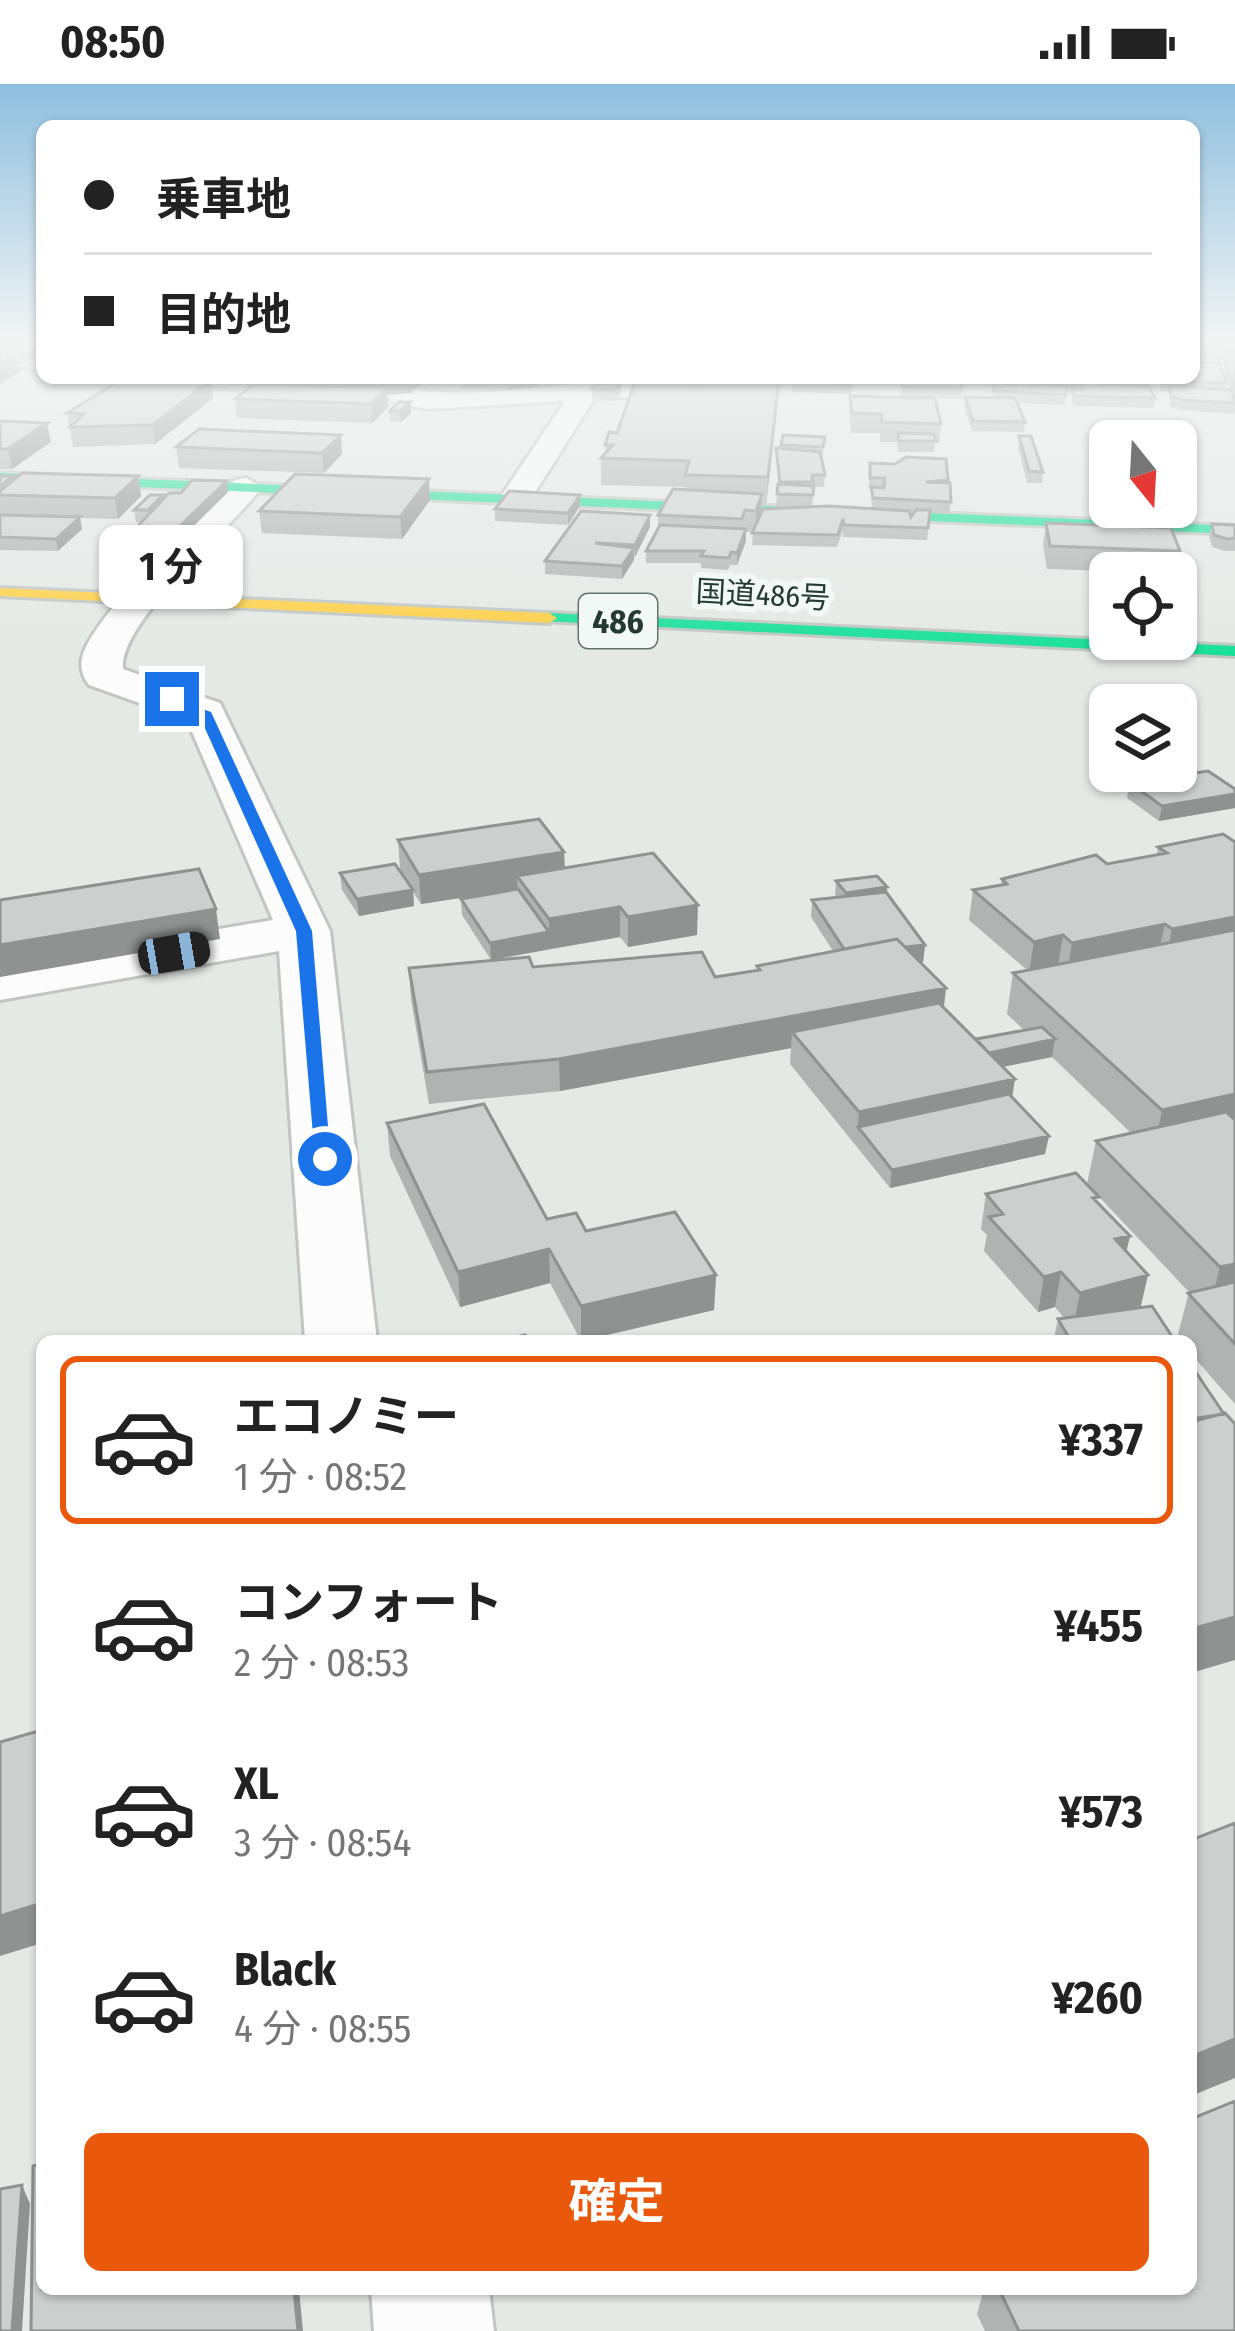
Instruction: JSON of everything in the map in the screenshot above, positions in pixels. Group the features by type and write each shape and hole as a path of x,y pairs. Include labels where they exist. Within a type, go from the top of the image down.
{"main road":[{"path":"0,477 1235,530"},
{"name":"国道486号","path":"0,592 1235,651"}],"street":[{"path":"516,498 549,447"},
{"path":"246,487 141,597 102,656 103,676 205,712 304,931 340,1335"},
{"path":"0,983 304,931"},
{"path":"431,2295 434,2331"}],"building":[{"path":"176,447 328,447 322,453"},
{"path":"611,447 771,447 768,477 685,475 689,461 601,458"},
{"path":"1022,447 1035,447 1043,472 1029,471"},
{"path":"776,448 820,452 825,475 812,475 813,482 780,482"},
{"path":"906,457 946,459 948,480 926,482 950,483 951,502 873,498 871,487 884,488 885,478 870,478 870,463 895,464"},
{"path":"22,473 138,476 115,498 0,495"},
{"path":"295,474 429,479 400,517 259,511"},
{"path":"192,480 227,481 158,547 119,546 169,493 181,493"},
{"path":"778,484 814,486 813,495 777,494"},
{"path":"673,489 762,494 756,511 745,510 742,519 658,515"},
{"path":"509,491 580,495 568,513 495,509"},
{"path":"150,495 163,495 148,510 134,510"},
{"path":"828,506 909,511 911,517 916,510 930,510 928,528 844,525 843,519 838,535 752,533 763,509"},
{"path":"581,511 650,515 635,545 595,543 634,548 622,566 545,561"},
{"path":"0,515 80,517 56,539 0,537"},
{"path":"1046,523 1171,528 1180,551 1050,546"},
{"path":"1212,524 1235,525 1235,538 1214,535"},
{"path":"660,525 746,529 737,553 731,552 729,558 701,556 704,551 646,551"},
{"path":"1208,771 1235,789 1235,794 1162,806 1143,792 1197,792 1197,773"},
{"path":"539,819 564,852 419,875 398,840"},
{"path":"1223,834 1235,842 1235,917 1172,929 1165,924 1072,943 1063,935 1034,942 973,890 1096,855 1107,864 1167,853 1158,847"},
{"path":"653,853 698,905 628,917 620,907 549,919 517,876"},
{"path":"395,864 413,890 357,899 340,873"},
{"path":"199,869 216,909 0,945 0,900"},
{"path":"877,876 887,887 846,893 836,881"},
{"path":"518,889 549,932 490,943 461,899"},
{"path":"886,892 925,945 905,947 897,939 844,949 812,900"},
{"path":"1235,930 1235,1094 1162,1110 1013,973"},
{"path":"897,939 946,988 559,1059 427,1072 409,968 529,957 533,967 702,952 715,977"},
{"path":"939,1003 1015,1079 859,1112 792,1032"},
{"path":"1042,1027 1055,1039 989,1053 976,1039"},
{"path":"1009,1094 1049,1136 892,1170 858,1127"},
{"path":"484,1104 547,1219 576,1213 586,1231 675,1212 716,1275 581,1306 549,1249 458,1272 387,1123"},
{"path":"1226,1112 1235,1120 1235,1264 1220,1267 1096,1141"},
{"path":"1076,1173 1130,1236 1115,1239 1148,1275 1080,1293 1061,1272 1044,1277 989,1217 1003,1214 986,1194"},
{"path":"1235,1282 1235,1344 1188,1293"},
{"path":"1152,1306 1171,1335 1067,1335 1058,1319"},
{"path":"1197,1374 1224,1414 1197,1418"},
{"path":"1225,1413 1235,1424 1235,1617 1197,1627 1197,1420"},
{"path":"36,1732 36,1905 0,1916 0,1742"},
{"path":"1235,1823 1235,2039 1197,2055 1197,1838"},
{"path":"1235,2101 1235,2331 1019,2331 1002,2295 1197,2295 1197,2117"},
{"path":"33,2166 36,2295 295,2295 298,2331 31,2331"},
{"path":"22,2185 12,2331 0,2331 0,2189"}],"traffic: fast":[{"path":"0,477 1235,530"},
{"path":"549,618 1235,651"}],"traffic: slow":[{"path":"0,592 549,618"}],"route":[{"path":"172,699 205,712 304,931 325,1159"}]}
